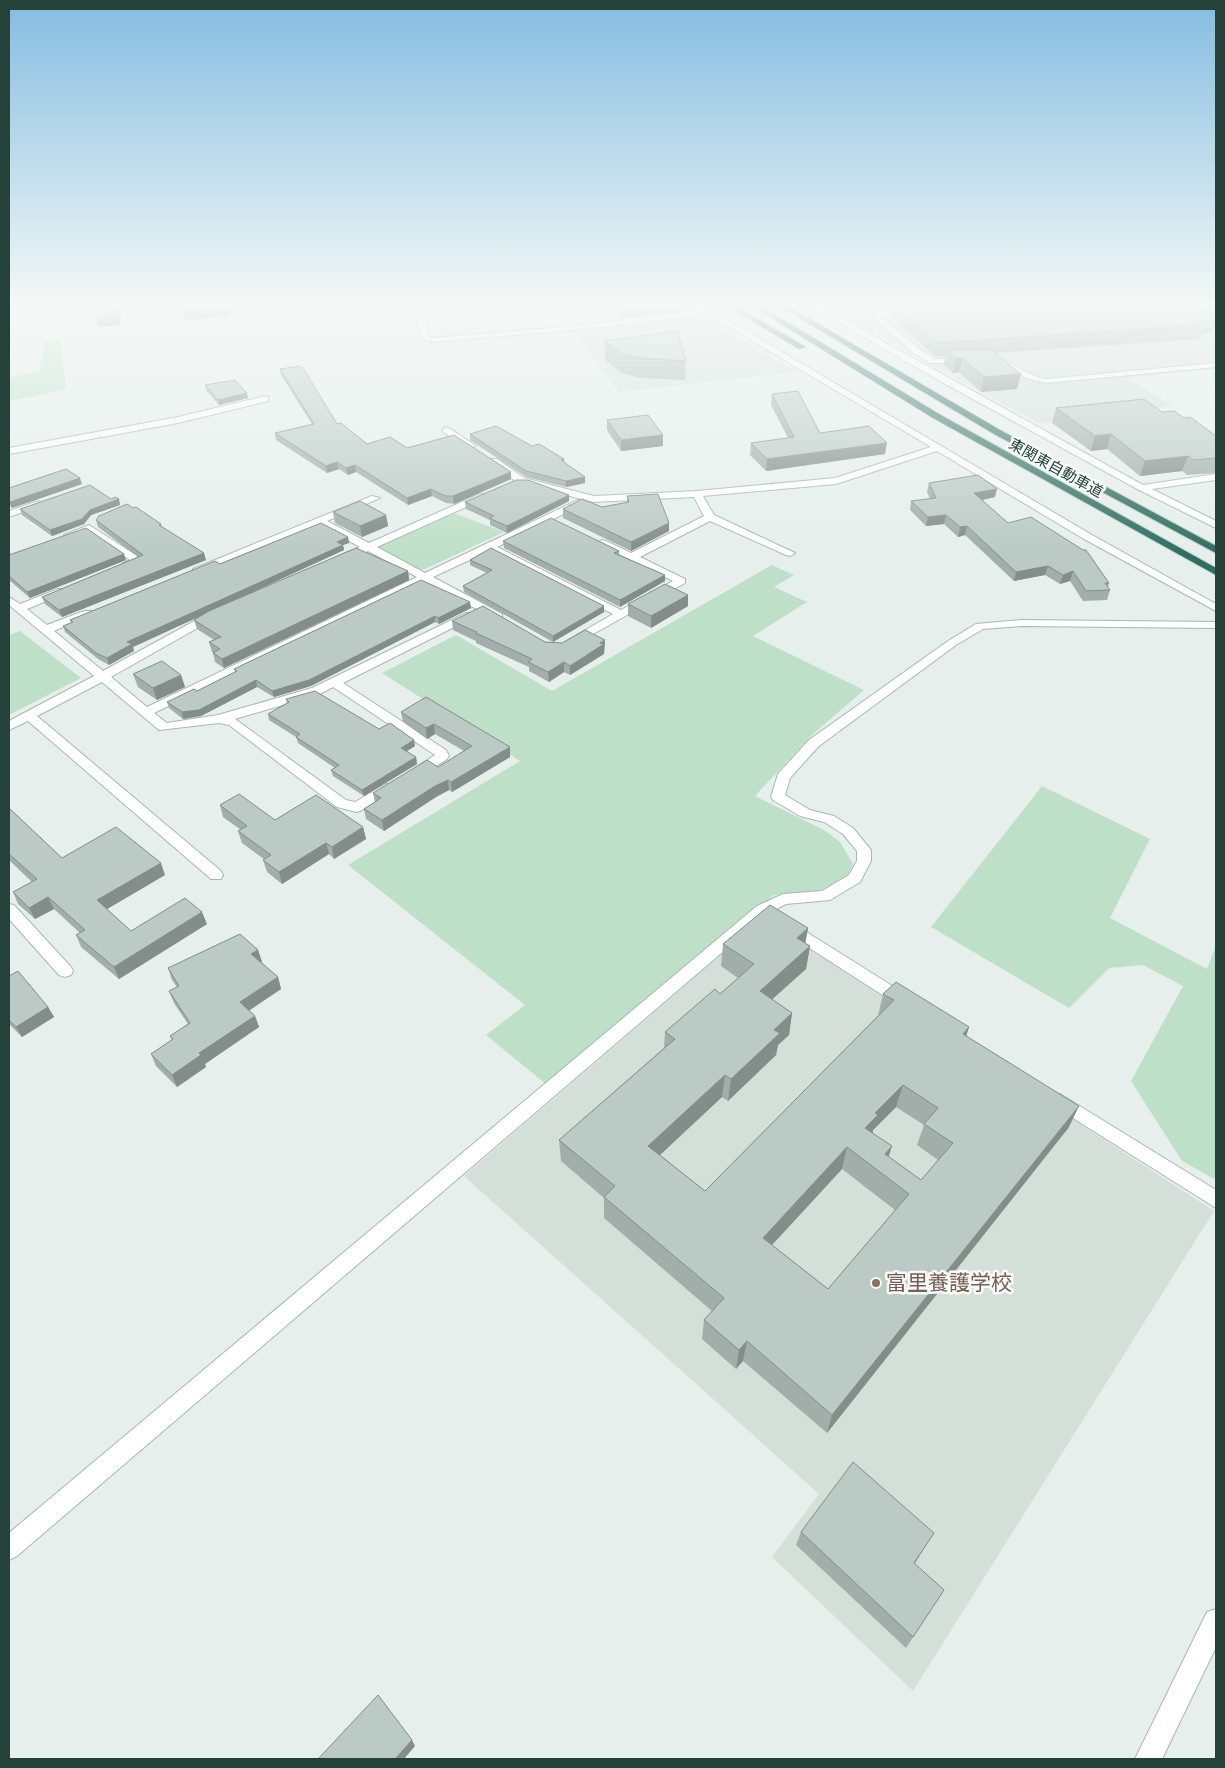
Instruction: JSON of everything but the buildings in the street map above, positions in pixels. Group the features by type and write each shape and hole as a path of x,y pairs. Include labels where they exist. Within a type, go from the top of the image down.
{"highway":[{"path":"876,389 936,416"},
{"name":"東関東自動車道","path":"891,389 936,416 1216,572"},
{"name":"東関東自動車道","path":"921,389 1216,550"}],"street":[{"path":"837,389 1088,537 1216,608"},
{"path":"960,389 1142,488 1216,525"},
{"path":"9,452 54,441 178,420 265,399"},
{"path":"446,430 517,476 521,481"},
{"path":"508,485 521,481 594,499 698,494 836,481 938,448"},
{"path":"1142,488 1216,477"},
{"path":"332,563 491,493"},
{"path":"698,494 710,517 790,553"},
{"path":"192,572 375,498"},
{"path":"146,712 490,546 555,520 586,498"},
{"path":"9,514 45,501"},
{"path":"632,557 710,517"},
{"path":"320,521 509,622"},
{"path":"62,538 92,524 138,562 111,572"},
{"path":"562,647 681,581 591,538"},
{"path":"490,546 621,614"},
{"path":"19,608 74,587"},
{"path":"9,600 164,727 219,719 316,691 484,608"},
{"path":"46,630 100,608"},
{"path":"9,726 102,677 207,617 225,610"},
{"path":"9,1548 762,910 783,899 825,896 855,878 864,861 864,850 848,831 829,819 805,813 778,797 783,777 814,742 952,643 980,626 1022,623 1216,625"},
{"path":"219,719 232,722 342,804 349,807 366,803 442,756 335,683"},
{"path":"29,716 216,875"},
{"path":"9,909 65,971"},
{"path":"762,910 922,1012"},
{"path":"1048,1093 1216,1200"},
{"path":"1148,1759 1216,1621"}],"shaded area":[{"path":"616,389 650,389 619,392"},
{"path":"976,389 1145,389 1173,406 1038,423"},
{"name":"富里養護学校","path":"764,918 1214,1211 913,1691 772,1557 819,1494 464,1176"}],"green space":[{"path":"9,389 66,389 66,389 9,401"},
{"path":"454,513 504,532 425,569 419,570 377,548"},
{"path":"772,565 794,575 774,587 807,602 753,636 864,690 812,735 755,796 824,830 840,842 853,864 847,875 831,888 809,893 774,895 547,1085 486,1035 525,1005 348,865 520,761 382,673 456,635 552,691"},
{"path":"20,631 81,678 9,715 9,635"},
{"path":"1042,786 1150,839 1110,918 1207,969 1216,945 1216,1180 1182,1161 1131,1081 1183,986 1143,965 1109,968 1069,1008 931,927"}],"place":[{"name":"富里養護学校","path":"876,1283"}]}
